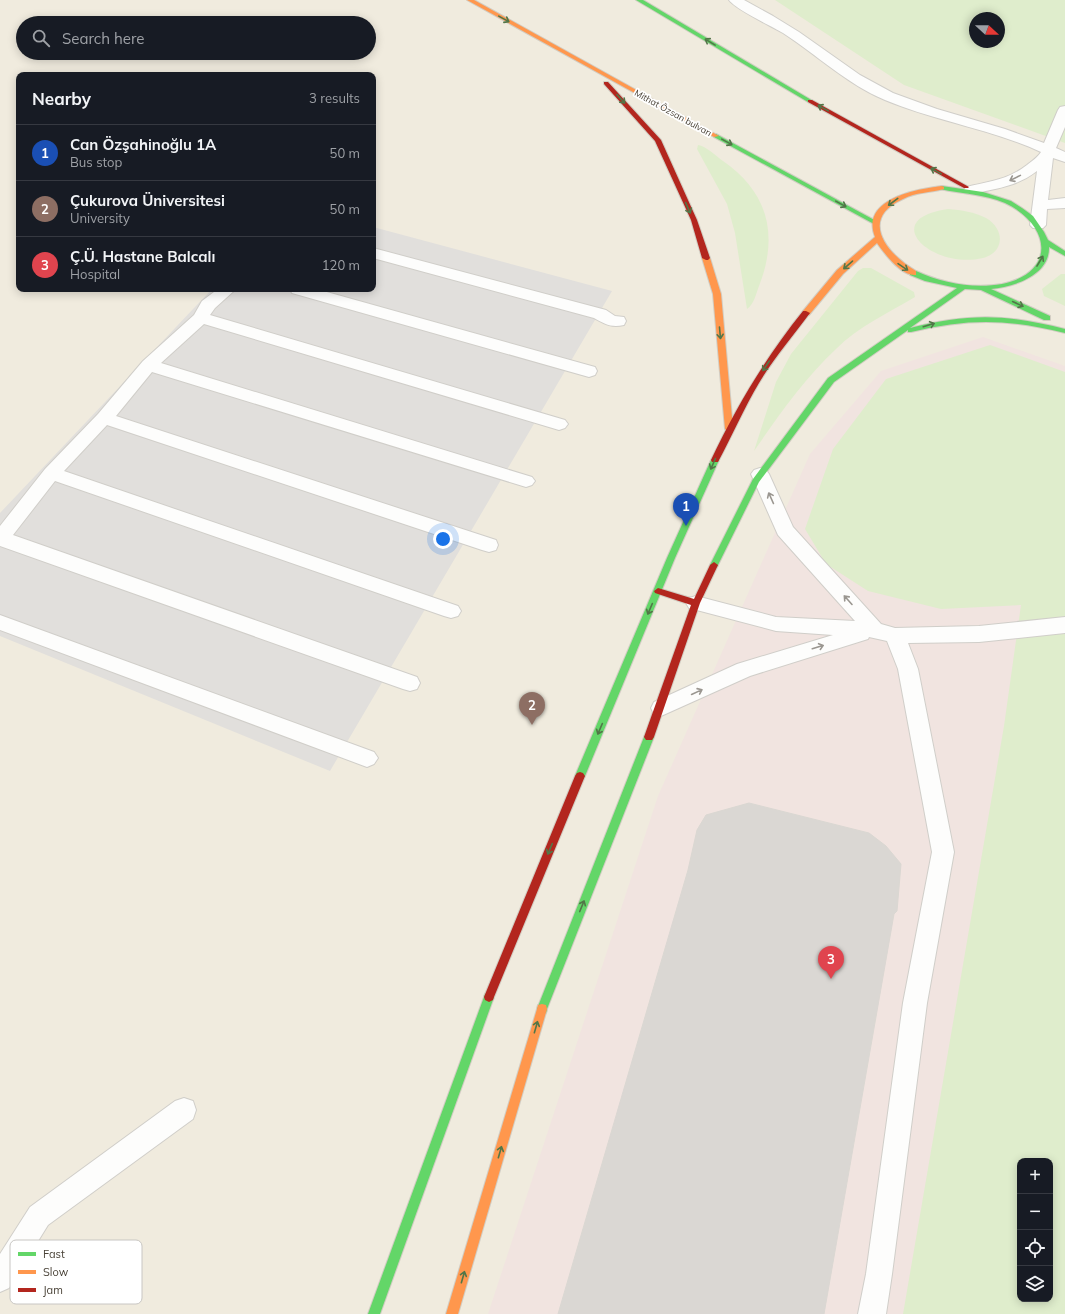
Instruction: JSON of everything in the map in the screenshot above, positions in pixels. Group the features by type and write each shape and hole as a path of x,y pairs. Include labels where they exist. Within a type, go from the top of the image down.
{"main road":[{"name":"Mithat Özsan bulvarı","path":"470,0 594,70 876,223"},
{"path":"639,0 788,89 970,190"},
{"path":"594,70 658,140 694,220 717,294 729,428"},
{"path":"1046,242 1043,258 1031,273 1010,284 983,288 963,287 928,280 904,269 887,255 877,239 876,223 883,209 898,198 914,192 942,188 970,190 998,197 1021,209 1038,225 1046,242 1065,254"},
{"path":"374,1314 495,979 658,591 729,428 757,380 787,335 840,272 877,239"},
{"path":"452,1314 544,1003 661,708 696,603 760,474 831,380 891,336 963,287"},
{"path":"983,288 1065,326"},
{"path":"891,336 942,321 976,316 1003,318 1040,324 1065,331"},
{"path":"658,591 696,603"}],"lane":[{"path":"735,0 802,40 837,66 887,96 923,110 1013,135 1047,153 1065,158"},
{"path":"1038,225 1047,153 1065,110"},
{"path":"970,190 997,186 1015,179 1032,169 1047,153"},
{"path":"1040,205 1065,204"},
{"path":"376,254 600,314 613,322 618,321"},
{"path":"224,292 208,305 201,318 148,365 104,418 51,473 0,538 410,683"},
{"path":"309,292 589,371"},
{"path":"201,318 559,424"},
{"path":"148,365 526,481"},
{"path":"104,418 489,545"},
{"path":"51,473 451,612"},
{"path":"760,474 785,530 885,633 908,669 943,852 915,1003 879,1274 872,1314"},
{"path":"696,603 776,624 885,633 979,634 1065,626"},
{"path":"0,622 367,758"},
{"path":"661,708 744,670 885,633"},
{"path":"24,1240 39,1216 184,1110"},
{"path":"0,1279 10,1263"}],"shaded area":[{"path":"0,0 1065,0 1065,1314 0,1314"},
{"path":"376,228 612,291 330,771 0,636 0,513 209,292 376,292"},
{"path":"983,337 1065,366 1065,1314 488,1314 658,796 810,454 881,371"}],"green space":[{"path":"775,0 1065,0 1065,143 904,85"},
{"path":"698,145 708,149 738,173 750,186 759,201 765,216 768,232 768,249 765,267 754,299 747,309 735,233 727,204 697,149"},
{"path":"948,209 972,213 986,218 992,223 997,228 1000,240 999,246 995,251 983,258 964,260 946,257 931,250 920,242 914,232 916,223 927,214"},
{"path":"863,268 871,268 914,292 915,297 864,327 836,349 813,373 782,411 754,451 776,382 791,354 858,271"},
{"path":"1061,274 1065,274 1065,306 1044,296 1042,289"},
{"path":"990,345 1065,372 1065,1314 903,1314 1004,726 1021,605 941,609 868,591 826,564 805,529 833,449 886,379"}],"building":[{"path":"749,803 869,833 886,846 901,864 897,911 894,914 824,1314 558,1314 688,870 697,830 706,815"}],"traffic: fast":[{"path":"639,0 810,101"},
{"path":"716,136 876,223"},
{"path":"913,273 945,284 964,287 983,288 1002,286 1020,280 1034,271 1044,258 1045,242 1042,235 1030,218 1020,209 1009,202 996,197 969,191 942,188"},
{"path":"1046,242 1065,254"},
{"path":"714,565 756,481 831,380 963,287"},
{"path":"983,288 1047,318"},
{"path":"911,330 951,321 988,318 1025,322 1065,331"},
{"path":"580,776 671,558 715,460"},
{"path":"542,1009 649,737"},
{"path":"374,1314 489,997"}],"traffic: slow":[{"path":"470,0 716,136"},
{"path":"913,273 895,260 880,243 876,223 880,213 895,200 915,192 942,188"},
{"path":"806,313 840,272 877,239"},
{"path":"706,258 717,294 729,429"},
{"path":"452,1314 542,1009"}],"traffic: jam":[{"path":"606,83 658,140 694,220 706,258"},
{"path":"810,101 966,187"},
{"path":"715,460 724,440 755,383 779,347 806,313"},
{"path":"649,737 696,603 714,565"},
{"path":"658,591 696,603"},
{"path":"489,997 580,776"}],"place":[{"name":"Can Özşahi̇noğlu 1A","path":"686,526"},
{"name":"Çukurova Üniversitesi","path":"532,725"},
{"name":"Ç.Ü. Hastane Balcalı","path":"831,979"}]}
